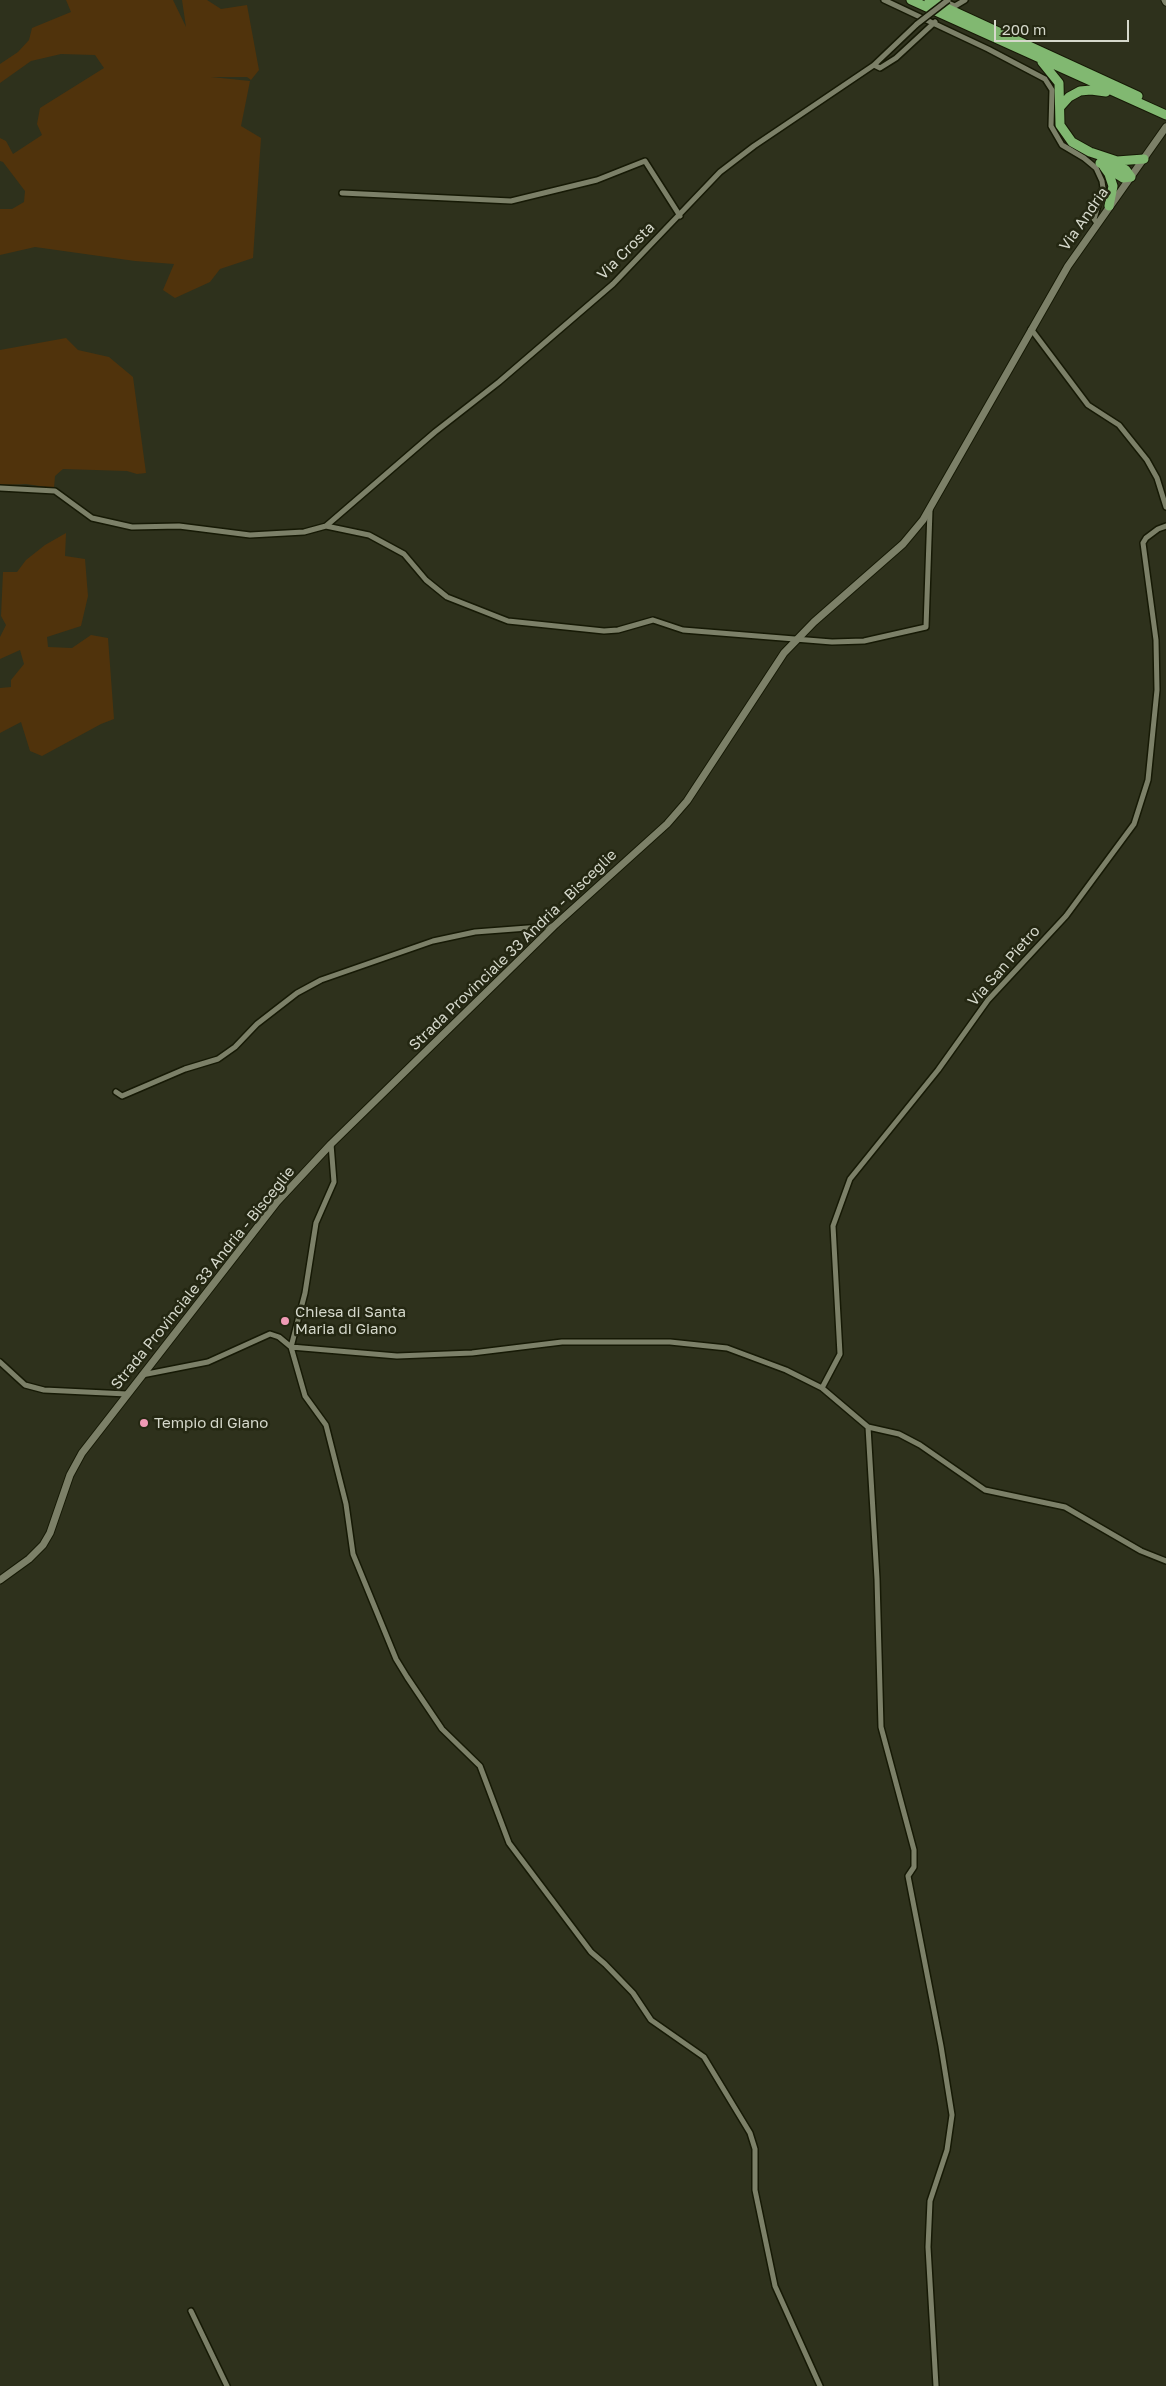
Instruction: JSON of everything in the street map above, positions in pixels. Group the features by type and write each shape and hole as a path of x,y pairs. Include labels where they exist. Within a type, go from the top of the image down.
{"highway":[{"path":"911,0 1118,94 1166,109"},
{"path":"929,0 1154,106 1166,115"},
{"path":"1038,58 1059,84 1059,118 1064,133 1072,142 1102,160 1118,164 1130,177"},
{"path":"1060,107 1069,97 1080,91 1092,90 1118,94"},
{"path":"1102,160 1144,159"},
{"path":"1102,160 1113,186 1109,206"}],"main road":[{"name":"Via Andria","path":"1031,329 1068,266 1166,127"},
{"name":"Strada Provinciale 33 Andria - Bisceglie","path":"0,1580 29,1559 43,1545 50,1533 78,1460 127,1394 277,1202 331,1144 554,926 678,812 784,653 903,544 930,509 1031,329"}],"street":[{"path":"884,0 935,22 1045,79 1052,90 1051,126 1062,145 1084,158 1096,168 1102,181 1103,188 1094,218 1097,223"},
{"path":"941,0 955,6 965,0"},
{"name":"Via Crosta","path":"326,526 435,432 499,382 613,284 727,166 874,65 916,24 948,0"},
{"path":"874,65 880,68 896,58 935,22"},
{"path":"342,193 511,201 597,180 645,161 680,216"},
{"path":"1031,329 1088,405 1119,425 1147,460 1166,506"},
{"path":"0,488 55,491 92,518 132,527 180,526 250,535 304,532 326,526 369,534 404,554 426,580 447,597 508,621 604,631 618,630 653,620 682,630 832,642 864,641 926,627 930,509"},
{"name":"Via San Pietro","path":"822,1388 840,1354 834,1226 850,1179 938,1070 988,1000 1066,916 1134,824 1148,780 1157,690 1156,640 1143,543 1152,533 1166,526"},
{"path":"116,1092 122,1096 185,1069 218,1059 235,1046 257,1024 291,998 321,980 433,941 475,932 554,926"},
{"path":"331,1144 334,1182 316,1223 305,1293 292,1346 305,1396 326,1425 346,1504 353,1554 396,1659 442,1729 480,1766 509,1842 590,1952 605,1964 632,1993 651,2020 704,2056 750,2133 755,2149 755,2190 776,2286 820,2386"},
{"path":"142,1375 208,1362 270,1334 284,1339 292,1346 397,1356 472,1353 562,1342 670,1342 727,1348 786,1370 822,1388 868,1426 899,1434 920,1445 985,1490 1065,1507 1141,1551 1166,1561"},
{"path":"0,1362 25,1385 44,1390 127,1394"},
{"path":"868,1426 877,1579 881,1727 914,1850 914,1868 908,1876 940,2036 952,2115 947,2150 930,2201 928,2247 936,2386"},
{"path":"191,2311 227,2386"}],"shaded area":[{"path":"66,0 173,0 186,27 182,0 207,0 221,9 247,5 259,70 251,80 247,77 211,77 250,81 241,126 261,138 253,258 220,269 210,282 175,298 163,290 174,264 135,261 35,247 0,255 0,209 12,209 24,202 25,191 3,162 0,161 0,138 6,141 13,154 42,135 37,124 40,108 104,68 95,55 61,54 31,61 0,83 0,64 18,52 29,40 32,28 71,12"},
{"path":"66,338 78,350 109,357 133,377 146,473 63,469 55,476 54,488 26,484 0,485 0,350"},
{"path":"66,533 65,556 85,559 88,596 81,626 47,637 48,647 72,648 91,635 108,638 114,719 42,756 30,751 21,722 0,733 0,688 11,687 11,680 24,664 20,650 0,659 0,637 6,625 1,616 3,572 17,572 26,560 45,545"}],"place":[{"name":"Chiesa di Santa Maria di Giano","path":"285,1321"},
{"name":"Tempio di Giano","path":"144,1423"}]}
